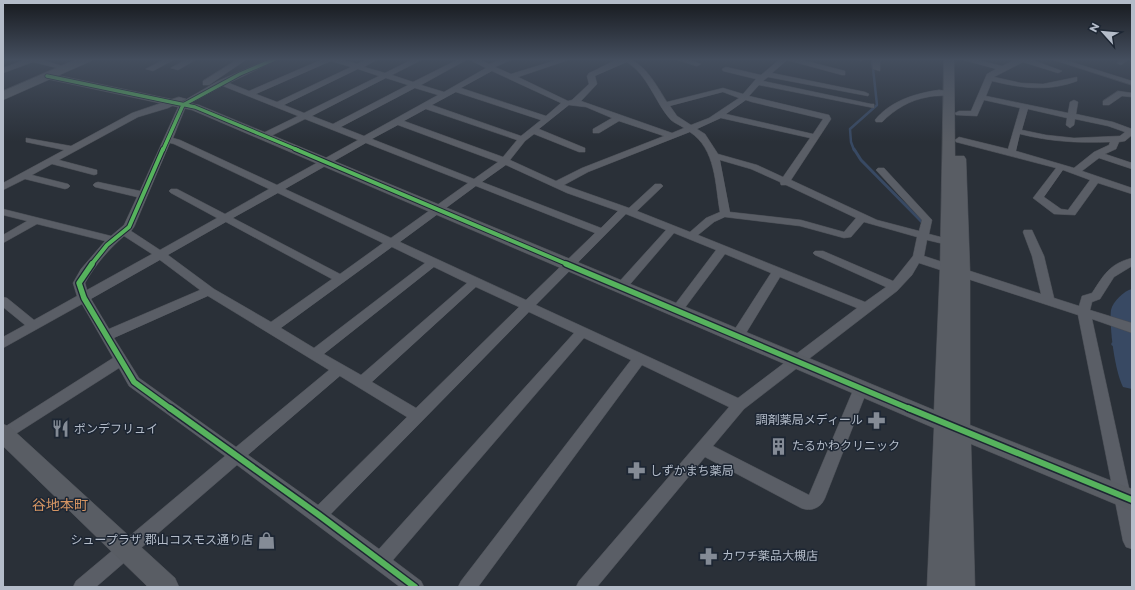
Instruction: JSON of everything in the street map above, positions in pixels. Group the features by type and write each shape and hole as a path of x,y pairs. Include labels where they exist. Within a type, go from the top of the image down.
{"main road":[{"path":"3,96 24,87"}],"street":[{"path":"99,87 180,103 264,136 960,430 1127,498"},
{"path":"203,87 180,103 167,140 130,227 113,240 85,272 79,283 84,298 134,382 320,515 414,587"},
{"path":"3,187 135,115 180,103 214,87"},
{"path":"230,87 602,232"},
{"path":"249,94 266,87"},
{"path":"277,105 315,87"},
{"path":"264,136 364,87"},
{"path":"334,127 412,87"},
{"path":"420,87 445,95"},
{"path":"3,343 162,256 226,218 459,87"},
{"path":"533,87 571,103 674,136"},
{"path":"272,328 505,161 522,138 571,103 590,87"},
{"path":"653,87 674,118 702,136 715,156 726,214"},
{"path":"556,185 585,170 691,130 720,115 744,98 754,87"},
{"path":"795,87 871,106"},
{"path":"817,87 865,94"},
{"path":"948,87 948,242 955,269 960,430 962,587"},
{"path":"940,587 944,423 955,269 959,87"},
{"path":"959,113 973,114 985,87"},
{"path":"455,89 547,119"},
{"path":"664,105 722,90 744,98 826,117 827,119 784,183"},
{"path":"879,120 896,106 927,94 948,93"},
{"path":"1106,103 1121,93 1132,95"},
{"path":"980,97 1110,124 1132,132 1125,138 1070,141 1040,136 1017,130"},
{"path":"1070,125 1074,102"},
{"path":"426,106 522,138"},
{"path":"1011,154 1025,106"},
{"path":"720,115 815,137"},
{"path":"596,131 618,118"},
{"path":"398,122 505,161 556,185 628,211 868,308"},
{"path":"533,130 582,150"},
{"path":"1075,172 1097,154 1112,147 1116,139"},
{"path":"29,140 72,149"},
{"path":"167,140 177,142 476,281 739,406"},
{"path":"959,140 1061,167 1132,191"},
{"path":"1097,154 1132,166"},
{"path":"715,156 754,167 784,183 862,218 882,225 948,242"},
{"path":"50,161 94,172"},
{"path":"1061,167 1038,198 1058,212 1071,213 1096,179"},
{"path":"880,170 926,218 927,222 924,236 920,243 919,258"},
{"path":"24,176 65,186"},
{"path":"98,185 143,194"},
{"path":"320,515 602,232 658,186"},
{"path":"174,191 341,279"},
{"path":"3,212 113,240"},
{"path":"690,236 710,220 726,214 801,223 847,235 862,218"},
{"path":"3,240 36,220"},
{"path":"622,286 672,229"},
{"path":"125,232 162,256 209,291 418,416"},
{"path":"1028,232 1038,256 1048,300"},
{"path":"677,310 723,249"},
{"path":"819,253 894,286"},
{"path":"585,587 739,406 796,360 868,308 894,286 908,272 914,261 919,258 1132,328"},
{"path":"315,354 433,262"},
{"path":"1132,262 1121,266 1110,274 1099,294 1086,299 1084,312 1127,498 1132,541"},
{"path":"738,335 777,272"},
{"path":"362,383 476,281"},
{"path":"106,336 209,291"},
{"path":"3,301 34,326"},
{"path":"380,561 582,332"},
{"path":"467,587 640,358"},
{"path":"120,360 3,435 166,587"},
{"path":"82,587 339,369"},
{"path":"702,448 807,503 811,503 817,498 861,388"}],"waterway":[{"path":"854,150 851,142 850,129 877,105 875,87"},
{"path":"854,149 861,160 923,223"},
{"path":"1132,296 1122,309 1125,348 1132,380"},
{"path":"1113,344 1125,348"}],"cycle path":[{"path":"97,87 195,107 960,430 1132,500"},
{"path":"217,87 183,105 129,227 107,245 85,272 79,283 84,298 134,382 319,515 415,587"}],"place":[{"name":"調剤薬局メディール","path":"876,420"},
{"name":"ポンデフリュイ","path":"61,429"},
{"name":"たるかわクリニック","path":"779,446"},
{"name":"しずかまち薬局","path":"637,471"},
{"name":"シュープラザ 郡山コスモス通り店","path":"266,540"},
{"name":"カワチ薬品大槻店","path":"709,556"}],"district":[{"name":"谷地本町","path":"60,505"}]}
